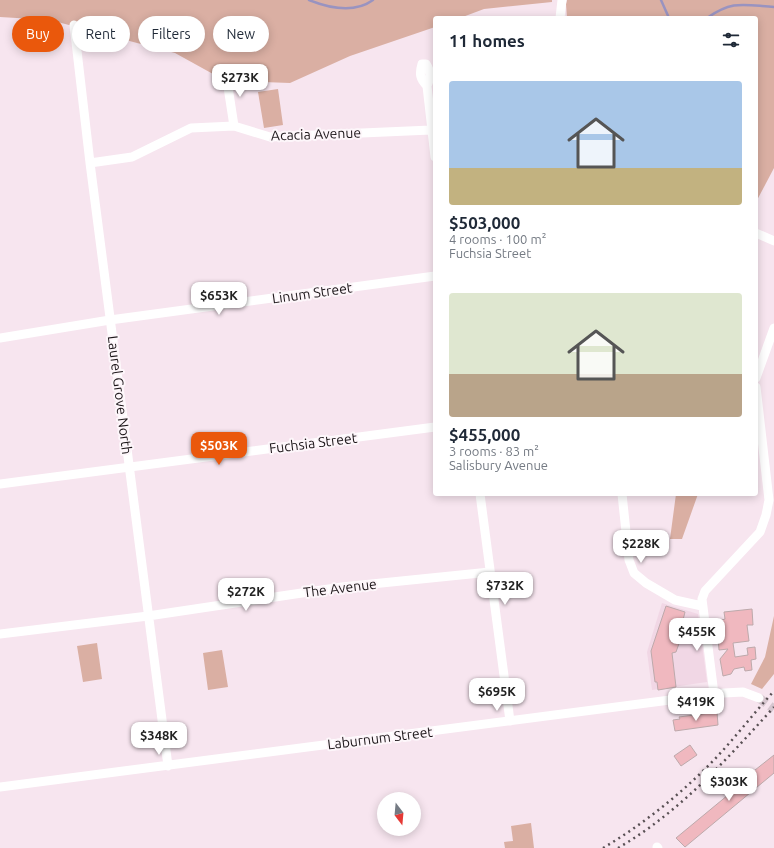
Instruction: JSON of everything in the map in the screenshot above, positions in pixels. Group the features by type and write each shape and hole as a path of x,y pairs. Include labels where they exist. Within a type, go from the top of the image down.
{"street":[{"path":"560,16 562,0"},
{"name":"Laurel Grove North","path":"77,52 90,163 168,766"},
{"path":"226,74 234,126"},
{"path":"427,86 433,144"},
{"name":"Acacia Avenue","path":"90,163 132,157 191,128 234,126 270,137 431,130"},
{"path":"758,234 774,241"},
{"name":"Linum Street","path":"0,338 110,320 433,276"},
{"path":"758,372 774,328"},
{"path":"714,694 702,599 704,591 760,532 766,515 769,500 758,405"},
{"name":"Fuchsia Street","path":"0,484 433,427"},
{"path":"480,496 510,721"},
{"path":"622,496 629,560 634,573 646,583 675,600 702,606"},
{"name":"The Avenue","path":"0,634 148,616 342,587 490,572"},
{"name":"Laburnum Street","path":"0,787 714,694 740,692 751,694 759,698"}],"shaded area":[{"path":"0,0 552,0 552,2 484,9 465,16 433,16 433,28 350,56 290,83 263,82 213,74 171,52 205,52 205,16 138,16 138,43 130,41 130,16 72,16 72,26 64,24 64,16 12,16 12,18 0,17"},
{"path":"567,0 774,0 774,168 758,198 758,16 567,16"},
{"path":"278,89 283,125 264,128 258,92"},
{"path":"676,496 697,496 682,539 670,539"},
{"path":"662,603 698,614 707,682 652,690 647,652"},
{"path":"774,616 774,674 762,689 751,684 765,657"},
{"path":"97,643 102,679 83,682 77,646"},
{"path":"222,650 228,687 208,690 203,653"},
{"path":"531,823 534,848 505,848 504,842 513,841 511,826"}],"building":[{"path":"666,606 685,612 683,620 687,621 676,652 672,653 676,687 658,690 657,682 655,682 651,651"},
{"path":"752,609 753,625 747,625 749,641 733,643 735,657 748,655 747,648 755,647 756,659 751,660 752,670 745,671 744,667 734,669 731,674 723,676 720,659 728,649 719,650 718,637 721,637 721,631 723,631 722,620 725,619 724,612"},
{"path":"717,712 718,725 675,731 673,720 680,719 679,717"},
{"path":"690,745 697,755 681,766 674,756"},
{"path":"774,755 774,773 685,847 676,838 728,795 726,793"}],"waterway":[{"path":"309,0 341,8 358,7 373,0"},
{"path":"661,0 668,16"},
{"path":"710,16 724,8 731,6 746,5 774,7"}],"tunnel":[{"path":"759,698 774,709"}],"railway":[{"path":"603,848 659,810 697,777 734,738 774,691"},
{"path":"618,848 641,834 682,802 720,765 774,707"}]}
